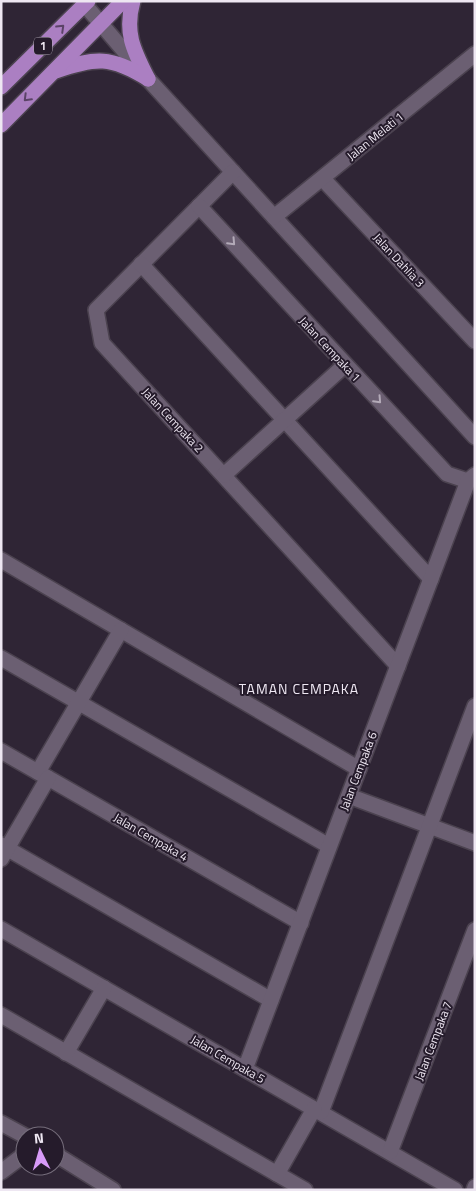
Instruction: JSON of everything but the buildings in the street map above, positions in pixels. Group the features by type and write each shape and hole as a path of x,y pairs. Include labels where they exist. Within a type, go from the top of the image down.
{"main road":[{"name":"1","path":"1,125 123,1"},
{"path":"133,1 129,17 130,37 148,79"},
{"name":"1","path":"1,86 86,3"},
{"path":"53,72 84,62 104,61 127,66 148,79"}],"street":[{"path":"86,3 101,24 148,79 475,437"},
{"name":"Jalan Melati 1","path":"274,217 475,54"},
{"name":"Jalan Cempaka 2","path":"233,172 96,310 102,343 398,666"},
{"name":"Jalan Dahlia 3","path":"324,178 475,341"},
{"name":"Jalan Cempaka 1","path":"199,206 447,474 471,478"},
{"path":"141,264 431,579"},
{"path":"224,475 345,365"},
{"name":"Jalan Cempaka 6","path":"245,1069 471,478"},
{"path":"1,560 359,769"},
{"path":"120,630 78,702 43,775 3,851 271,1000"},
{"path":"1,658 329,846"},
{"path":"277,1174 318,1111 475,706"},
{"name":"Jalan Cempaka 4","path":"1,751 301,922"},
{"path":"349,796 475,843"},
{"name":"Jalan Cempaka 5","path":"1,929 455,1190"},
{"name":"Jalan Cempaka 7","path":"390,1152 475,930"},
{"path":"66,1052 104,988"},
{"path":"1,1015 305,1190"},
{"path":"1,1122 15,1130"},
{"path":"65,1160 113,1190"},
{"path":"1,1172 15,1162"}],"district":[{"name":"TAMAN CEMPAKA","path":"299,688"}]}
